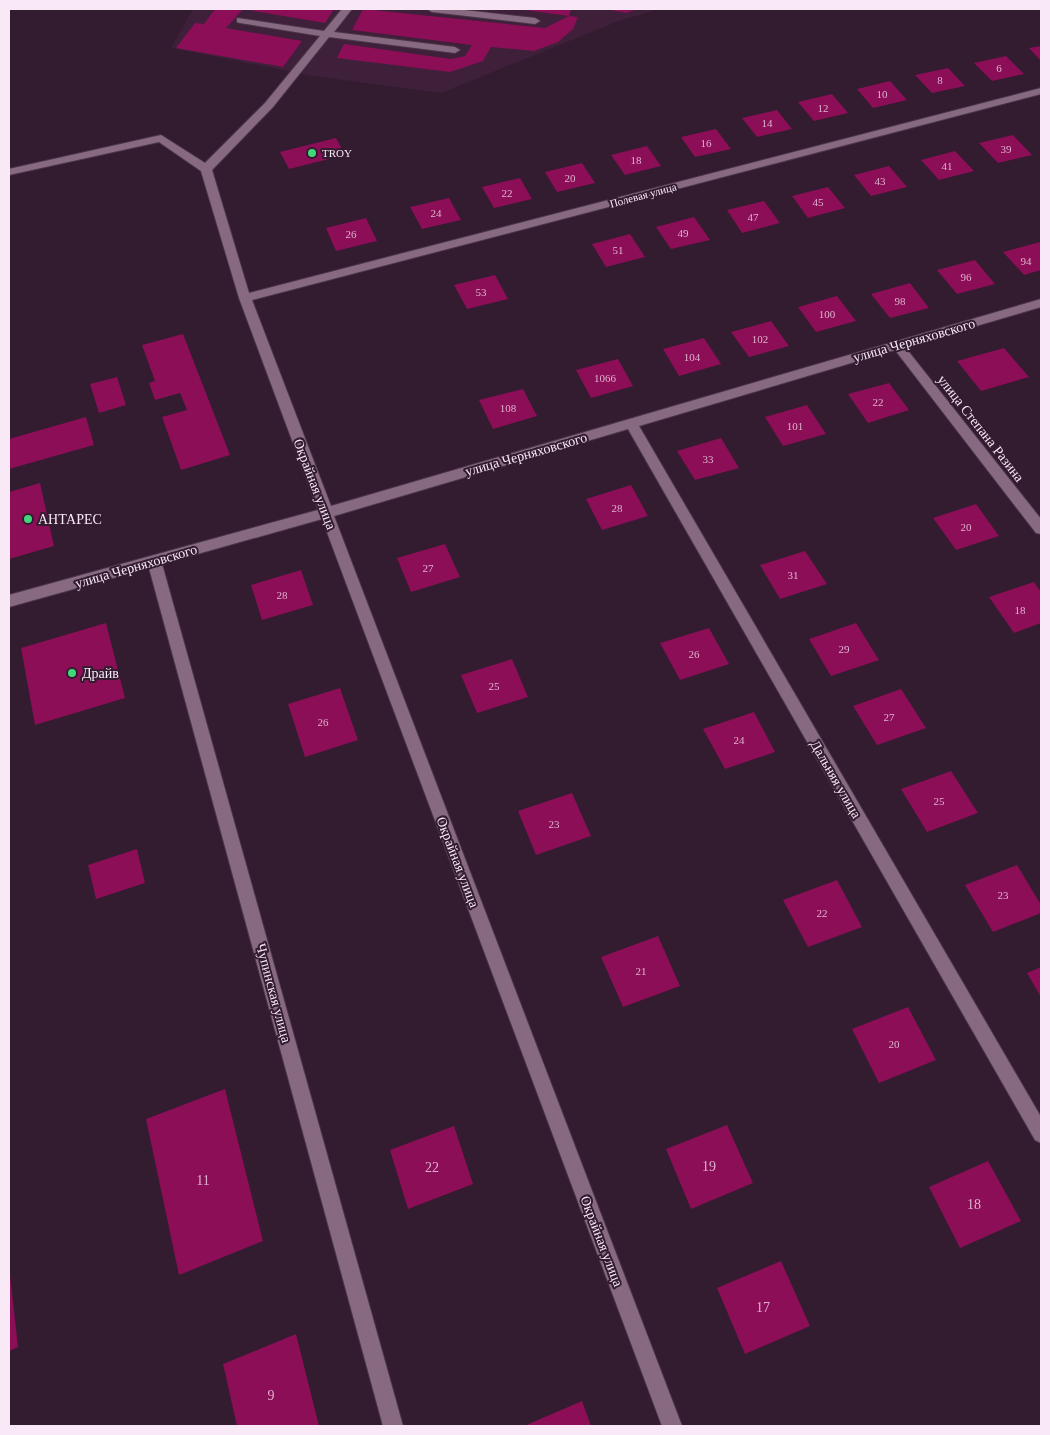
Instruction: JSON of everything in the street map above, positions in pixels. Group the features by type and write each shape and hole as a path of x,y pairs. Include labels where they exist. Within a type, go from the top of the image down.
{"street":[{"path":"9,172 162,138 206,169 269,105 347,9"},
{"path":"432,9 536,21"},
{"path":"240,20 326,34 455,50"},
{"name":"Полевая улица","path":"245,298 1041,91"},
{"name":"Окрайная улица","path":"206,169 245,298 672,1426"},
{"name":"улица Черняховского","path":"9,601 326,513 1041,303"},
{"name":"улица Степана Разина","path":"897,345 1041,529"},
{"name":"Дальняя улица","path":"631,423 1041,1134"},
{"name":"Чупинская улица","path":"154,561 393,1426"}],"shaded area":[{"path":"193,9 659,9 619,21 441,93 313,76 171,48"}],"building":[{"path":"215,9 243,9 226,28 302,41 283,67 176,48 195,23 204,24"},
{"path":"243,9 334,9 325,23"},
{"path":"363,9 545,28 569,16 578,17 573,29 558,42 534,51 491,47 483,61 450,72 337,58 344,44 451,59 465,56 472,45 352,30"},
{"path":"518,9 571,9 569,16"},
{"path":"607,9 638,9 626,13"},
{"path":"1041,46 1041,61 1029,48"},
{"path":"1006,56 1024,74 992,81 974,63"},
{"path":"948,68 965,86 932,93 915,75"},
{"path":"890,81 907,100 873,108 857,89"},
{"path":"832,94 848,113 814,121 798,102"},
{"path":"777,110 792,129 757,137 742,118"},
{"path":"716,129 731,149 695,157 681,137"},
{"path":"1013,135 1032,155 998,163 979,143"},
{"name":"TROY","path":"336,138 345,155 289,169 280,152"},
{"path":"647,146 661,166 625,175 611,155"},
{"path":"955,151 974,171 939,180 921,160"},
{"path":"582,163 595,183 557,192 545,172"},
{"path":"889,166 907,187 871,196 854,175"},
{"path":"520,178 532,199 494,208 482,187"},
{"path":"828,187 845,208 808,218 792,196"},
{"path":"449,198 461,220 422,229 410,207"},
{"path":"764,201 780,223 742,233 727,210"},
{"path":"694,217 710,240 671,249 656,227"},
{"path":"366,218 377,241 336,251 326,228"},
{"path":"630,234 645,257 606,267 592,244"},
{"path":"1040,242 1041,270 1024,275 1003,252"},
{"path":"975,260 995,284 957,294 937,270"},
{"path":"495,275 508,299 467,309 454,285"},
{"path":"910,283 929,308 890,318 871,294"},
{"path":"837,296 856,321 816,332 798,307"},
{"path":"771,321 789,346 749,357 731,332"},
{"path":"183,334 230,455 181,470 162,417 187,410 180,393 155,400 149,383 155,381 142,345"},
{"path":"704,338 721,364 679,376 663,349"},
{"path":"1004,348 1029,377 981,391 957,361"},
{"path":"618,359 633,386 591,398 576,370"},
{"path":"117,377 126,405 99,413 90,384"},
{"path":"889,383 909,410 868,423 848,394"},
{"path":"523,389 537,416 493,429 479,400"},
{"path":"807,405 826,434 783,446 765,417"},
{"path":"86,417 94,445 9,469 9,439"},
{"path":"721,438 739,468 695,480 677,451"},
{"name":"АНТАРЕС","path":"40,483 54,546 9,559 9,492"},
{"path":"631,485 648,516 602,530 586,499"},
{"path":"976,504 999,536 956,550 933,518"},
{"path":"445,544 460,577 411,592 397,558"},
{"path":"805,551 827,584 780,599 760,565"},
{"path":"301,570 313,605 262,620 251,585"},
{"path":"1034,582 1041,592 1041,623 1014,633 989,597"},
{"name":"Драйв","path":"106,623 125,698 35,725 21,648"},
{"path":"856,623 879,660 831,676 809,639"},
{"path":"709,628 729,664 680,680 660,643"},
{"path":"512,659 528,697 477,713 461,675"},
{"path":"340,688 358,740 305,757 288,704"},
{"path":"901,689 926,728 877,745 853,706"},
{"path":"754,712 775,752 725,769 703,729"},
{"path":"951,771 978,813 927,832 901,789"},
{"path":"572,793 591,836 536,855 518,811"},
{"path":"137,849 145,883 96,899 88,865"},
{"path":"1017,865 1041,905 1041,913 993,932 965,885"},
{"path":"837,880 862,927 808,947 783,900"},
{"path":"658,936 680,986 623,1007 601,957"},
{"path":"1041,967 1041,997 1027,973"},
{"path":"908,1007 936,1060 879,1083 852,1029"},
{"path":"225,1089 263,1241 179,1275 146,1119"},
{"path":"727,1125 753,1183 691,1209 666,1149"},
{"path":"454,1126 473,1184 408,1209 390,1150"},
{"path":"988,1161 1021,1221 960,1248 929,1187"},
{"path":"781,1261 810,1326 745,1354 717,1288"},
{"path":"9,1266 18,1347 9,1351"},
{"path":"296,1334 319,1426 237,1426 223,1364"},
{"path":"582,1401 591,1426 524,1426"}],"place":[{"name":"TROY","path":"312,153"},
{"name":"АНТАРЕС","path":"28,519"},
{"name":"Драйв","path":"72,673"}]}
